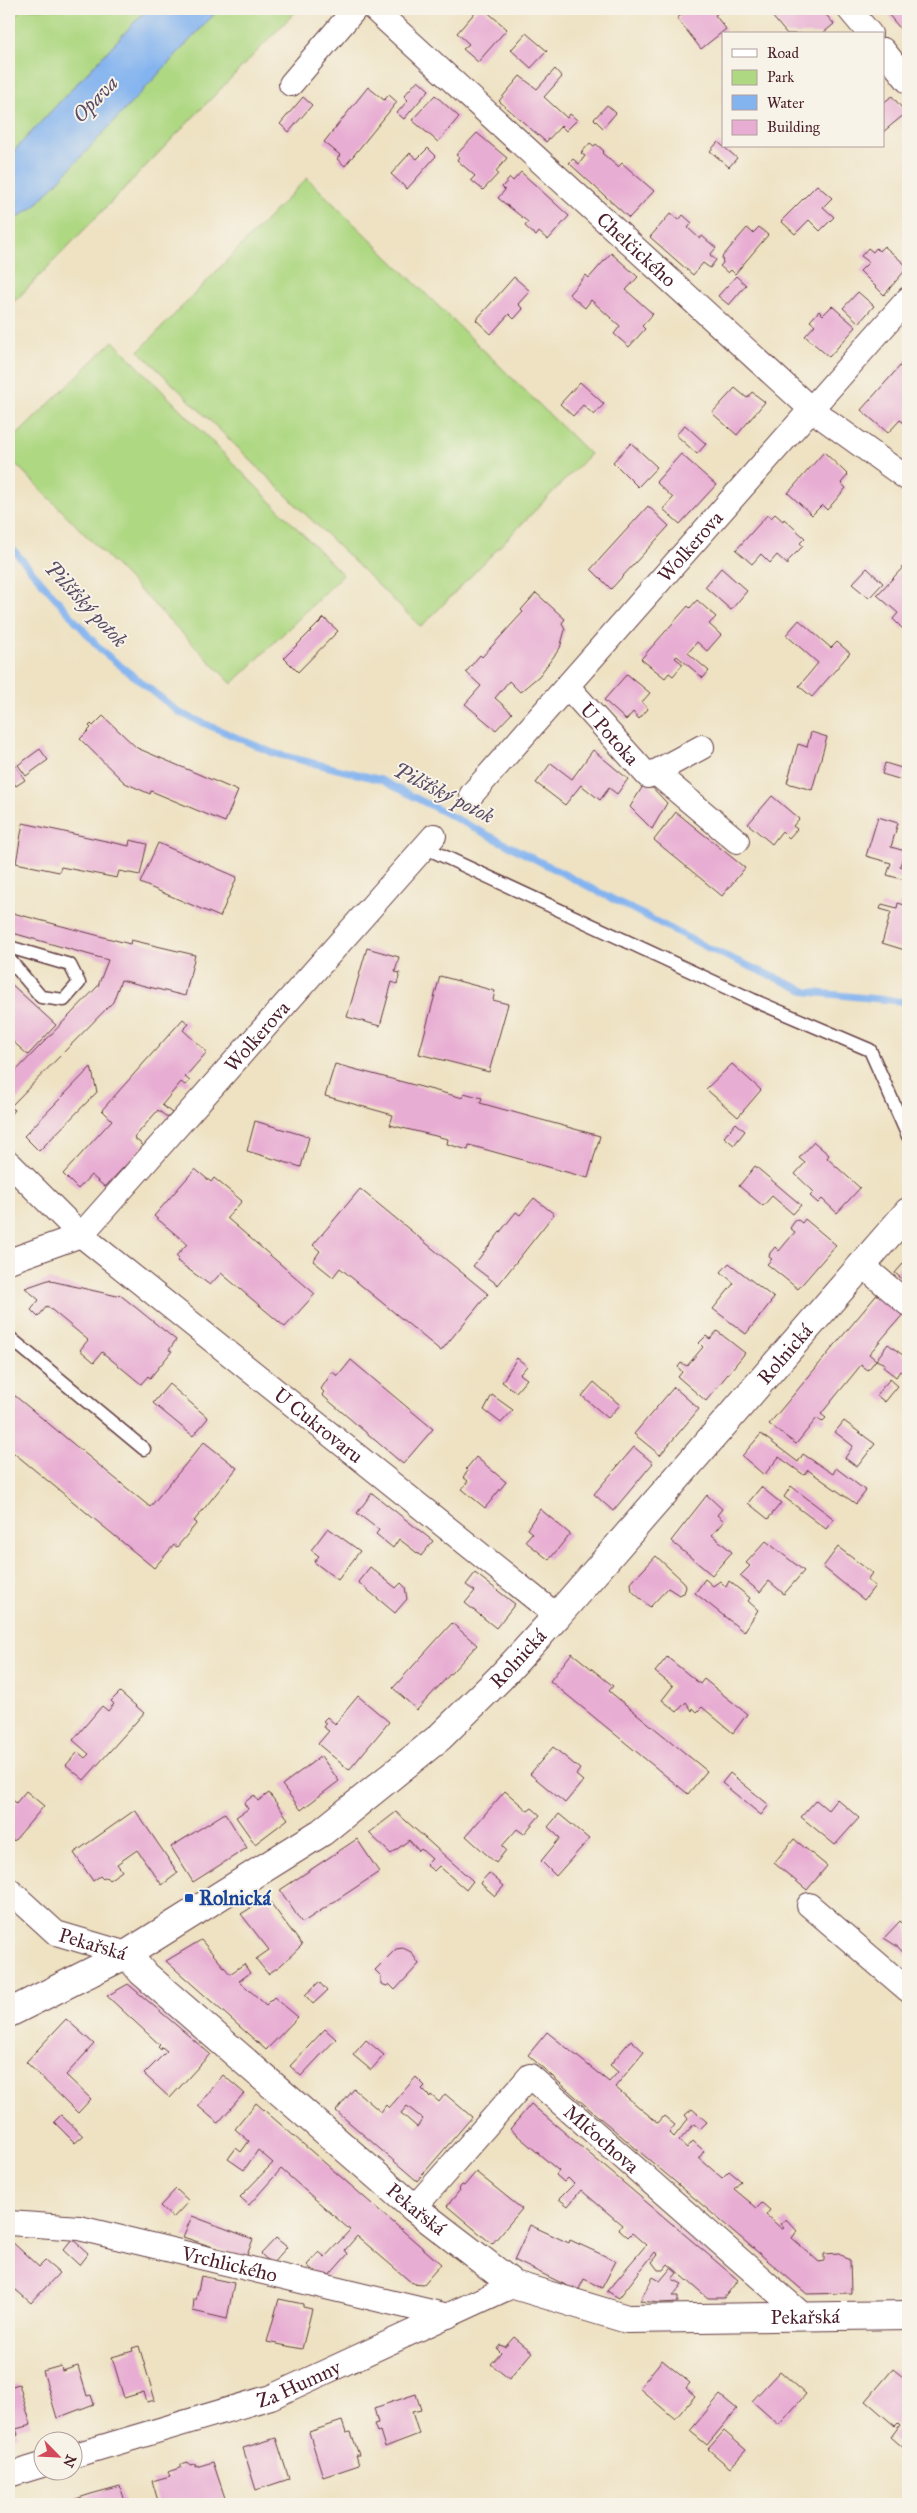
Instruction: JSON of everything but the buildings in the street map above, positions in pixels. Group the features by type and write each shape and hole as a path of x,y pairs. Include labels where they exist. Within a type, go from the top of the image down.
{"street":[{"path":"291,84 355,9"},
{"name":"Chelčického","path":"374,9 812,410 908,479"},
{"path":"849,9 868,32"},
{"path":"884,51 908,81"},
{"name":"Wolkerova","path":"472,794 908,299"},
{"name":"U Potoka","path":"567,686 648,776 702,747"},
{"name":"U Potoka","path":"655,772 737,841"},
{"name":"Wolkerova","path":"81,1235 429,841"},
{"name":"U Cukrovaru","path":"9,1163 81,1235 557,1616"},
{"name":"Rolnická","path":"9,2013 126,1954 322,1832 440,1737 500,1678 557,1616 908,1212"},
{"path":"9,1261 81,1235"},
{"path":"862,1264 908,1304"},
{"name":"Pekařská","path":"9,1890 56,1933 126,1954 142,1972 414,2208 514,2284 627,2319 908,2315"},
{"path":"809,1905 908,1990"},
{"name":"Mlčochova","path":"414,2208 530,2076 805,2317"},
{"name":"Vrchlického","path":"9,2223 79,2228 448,2316"},
{"name":"Za Humny","path":"82,2453 271,2397 514,2284"},
{"path":"9,2475 32,2468"}],"lane":[{"path":"429,841 753,1000 870,1050 908,1136"},
{"path":"9,947 70,965 79,983 64,1000 41,997 9,958"},
{"path":"9,1336 144,1449"}],"green space":[{"path":"22,9 147,9 9,156 9,24"},
{"path":"219,9 298,9 17,299 9,304 9,223 35,206"},
{"path":"307,178 590,454 421,627 139,351"},
{"path":"113,341 343,575 232,684 9,457 9,443"}],"water":[{"name":"Opava","path":"147,9 219,9 35,206 9,223 9,156"}],"waterway":[{"name":"Pilšťský potok","path":"9,545 102,651 180,713 273,753 381,780 710,949 808,992 908,1002"}],"place":[{"name":"Rolnická","path":"189,1898"}]}
